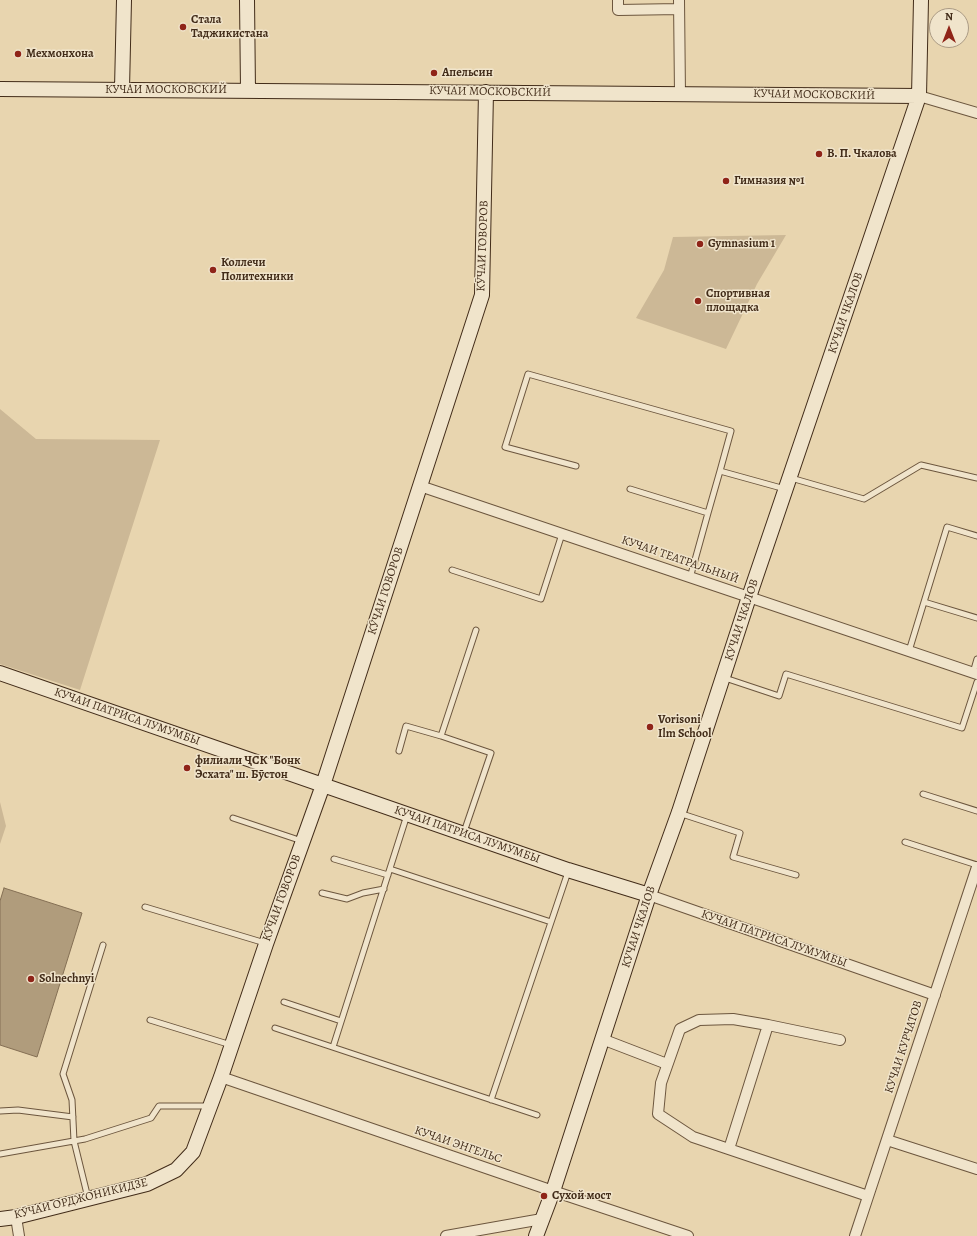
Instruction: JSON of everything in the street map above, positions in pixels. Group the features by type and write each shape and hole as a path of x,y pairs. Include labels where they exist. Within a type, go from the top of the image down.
{"street":[{"path":"122,89 124,0"},
{"path":"247,0 248,90"},
{"path":"618,0 618,10 679,5 680,94"},
{"name":"КУЧАИ ЧКАЛОВ","path":"536,1236 553,1192 649,895 919,96 921,0"},
{"name":"КУЧАИ МОСКОВСКИЙ","path":"0,89 919,96 977,113"},
{"name":"КӮЧАИ ГОВОРОВ","path":"221,1077 266,944 323,785 482,295 486,92"},
{"name":"КУЧАИ ТЕАТРАЛЬНЫЙ","path":"420,486 909,651 976,676"},
{"name":"КУЧАИ ПАТРИСА ЛУМУМБЫ","path":"0,673 568,870 649,895 935,995"},
{"name":"КУЧАИ КУРЧАТОВ","path":"855,1236 977,866"},
{"path":"840,1040 733,1019 699,1020 680,1029 661,1083 658,1114 693,1137 868,1196"},
{"path":"729,1149 768,1025"},
{"path":"602,1039 667,1064"},
{"name":"КУЧАИ ЭНГЕЛЬС","path":"221,1077 553,1192 688,1236"},
{"name":"КӮЧАИ ОРДЖОНИКИДЗЕ","path":"0,1219 16,1217 147,1184 176,1170 193,1152 221,1077"},
{"path":"887,1140 977,1169"},
{"path":"16,1217 19,1236"},
{"path":"446,1236 542,1220"}],"lane":[{"path":"576,466 505,447 528,374 731,431 690,578"},
{"path":"720,471 864,499 922,465 977,478"},
{"path":"630,489 708,513"},
{"path":"909,651 946,528 977,536"},
{"path":"452,570 541,599 562,534"},
{"path":"924,602 977,618"},
{"path":"441,736 476,630"},
{"path":"723,678 779,696 786,674 962,728 976,676 977,659"},
{"path":"399,751 406,726 491,753 464,833"},
{"path":"924,794 977,811"},
{"path":"678,812 740,833 733,857 796,875"},
{"path":"333,1047 408,814"},
{"path":"233,818 303,841"},
{"path":"906,842 977,866"},
{"path":"334,859 388,875"},
{"path":"390,869 550,922"},
{"path":"491,1100 568,870"},
{"path":"322,893 347,899 363,893 384,889"},
{"path":"145,907 266,944"},
{"path":"88,1199 74,1141 72,1100 63,1074 104,945"},
{"path":"284,1002 341,1021"},
{"path":"150,1020 232,1045"},
{"path":"275,1028 537,1115"},
{"path":"0,1154 85,1139 151,1118 159,1106 210,1106"},
{"path":"0,1111 18,1110 73,1117"}],"shaded area":[{"name":"Спортивная площадка","path":"786,235 757,284 726,349 636,318 664,270 673,237"},
{"path":"0,409 36,439 160,440 80,690 0,664"},
{"path":"0,802 6,826 0,844"},
{"name":"Solnechnyi","path":"4,888 82,913 37,1057 0,1045 0,901"}],"place":[{"name":"Стала Таджикистана","path":"183,27"},
{"name":"Мехмонхона","path":"18,54"},
{"name":"Апельсин","path":"434,73"},
{"name":"В. П. Чкалова","path":"819,154"},
{"name":"Гимназия №1","path":"726,181"},
{"name":"Gymnasium 1","path":"700,244"},
{"name":"Коллечи Политехники","path":"213,270"},
{"name":"Спортивная площадка","path":"698,301"},
{"name":"Vorisoni Ilm School","path":"650,727"},
{"name":"филиали ҶСК \"Бонк Эсхата\" ш. Бӯстон","path":"187,768"},
{"name":"Solnechnyi","path":"31,979"},
{"name":"Сухой мост","path":"544,1196"}]}
